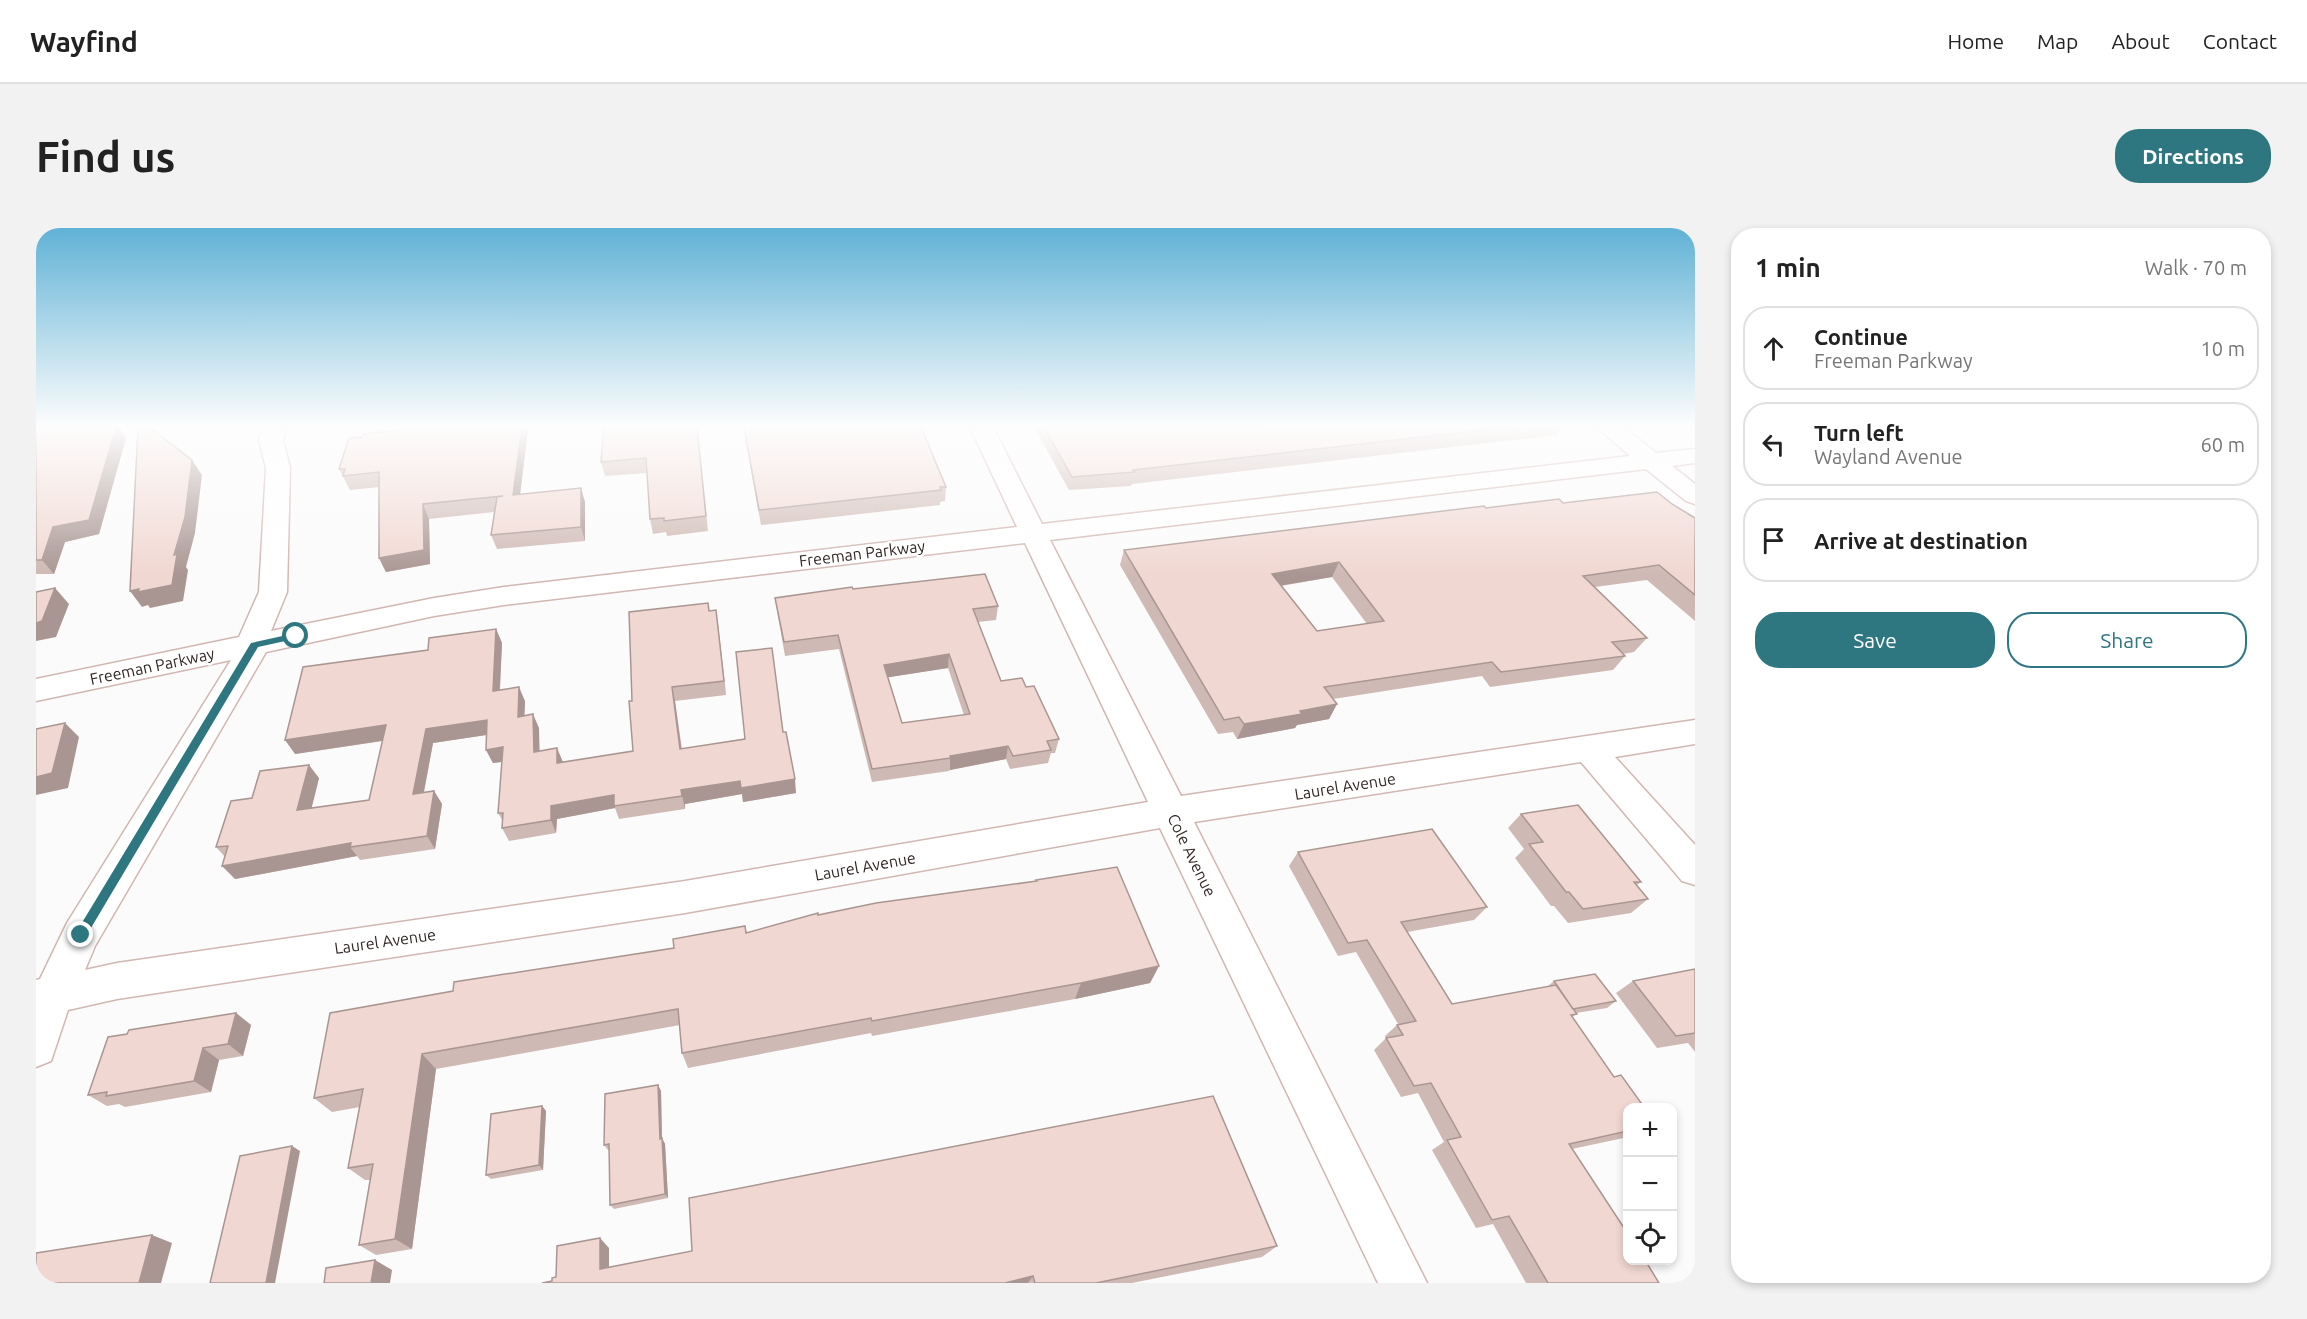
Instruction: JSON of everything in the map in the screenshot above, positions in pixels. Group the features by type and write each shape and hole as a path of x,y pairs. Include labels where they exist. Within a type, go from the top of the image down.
{"street":[{"path":"36,1047 44,997 255,645 251,644 273,592 278,476"},
{"name":"Cole Avenue","path":"1006,476 1035,533 1070,611 1402,1283"},
{"name":"Freeman Parkway","path":"36,690 422,610 504,596 1520,476"},
{"path":"1670,476 1695,496"},
{"name":"Laurel Avenue","path":"44,997 117,981 685,897 1170,812 1695,732"},
{"path":"1588,748 1695,870"}],"building":[{"path":"36,476 102,476 89,520 53,527 42,560 36,560"},
{"path":"136,476 190,476 185,517 174,555 177,554 172,585 138,592 139,589 130,591"},
{"path":"379,476 515,476 513,495 581,488 581,527 491,535 497,497 503,496 423,504 424,550 379,558"},
{"path":"647,476 702,476 706,516 664,521 664,518 650,519"},
{"path":"753,476 942,476 946,487 940,487 941,490 759,510"},
{"path":"1657,492 1695,518 1695,595 1659,565 1583,576 1647,638 1612,642 1625,656 1501,672 1492,662 1324,687 1337,704 1300,711 1302,714 1244,724 1239,717 1224,720 1124,550 1484,506 1486,508 1559,499 1563,503","holes":["1339,562 1384,621 1317,631 1272,574"]},
{"path":"985,574 998,606 973,609 1001,681 1022,678 1026,687 1034,686 1059,739 1047,741 1051,750 1013,756 1008,746 950,756 951,758 872,769 838,635 784,642 775,598 852,587 853,589","holes":["949,654 970,714 902,723 884,665"]},
{"path":"55,588 42,621 36,623 36,592"},
{"path":"708,603 709,611 716,610 724,681 672,687 680,749 745,739 736,652 772,648 783,732 786,732 795,779 741,788 740,781 681,790 682,796 614,806 614,795 551,806 551,820 502,828 503,813 498,813 503,747 486,750 487,720 426,729 413,794 434,791 427,836 350,847 351,843 222,866 228,846 216,847 231,801 252,798 260,771 309,765 297,810 369,800 386,725 285,740 303,667 428,650 429,638 496,629 493,691 519,687 518,717 533,714 534,752 557,748 557,763 633,751 629,701 632,701 629,612"},
{"path":"65,723 52,773 36,777 36,729"},
{"path":"1578,805 1641,882 1634,882 1648,899 1583,909 1569,892 1566,892 1529,844 1543,842 1521,814"},
{"path":"1432,829 1487,907 1401,922 1452,1004 1556,985 1577,1014 1571,1015 1614,1077 1621,1075 1641,1103 1623,1103 1623,1132 1569,1144 1623,1226 1623,1265 1648,1265 1659,1283 1548,1283 1509,1216 1492,1220 1447,1140 1461,1137 1431,1083 1414,1086 1386,1038 1403,1035 1397,1025 1416,1021 1367,940 1348,943 1298,852"},
{"path":"1117,867 1159,966 1081,983 872,1021 871,1018 682,1053 678,1009 422,1054 395,1239 359,1245 373,1164 348,1168 363,1089 314,1098 330,1013 453,991 454,982 674,948 673,939 745,926 746,933 818,913 818,915 876,903 1037,881"},
{"path":"1695,969 1695,1033 1676,1036 1633,981"},
{"path":"1595,974 1616,1001 1573,1009 1554,981"},
{"path":"236,1013 228,1044 203,1048 194,1081 106,1096 107,1092 88,1095 108,1037 127,1034 129,1030"},
{"path":"658,1085 665,1194 610,1205 609,1144 604,1145 605,1094"},
{"path":"1213,1096 1277,1246 1096,1283 1035,1283 1033,1276 1005,1283 542,1283 552,1281 552,1278 556,1277 557,1246 600,1238 600,1269 692,1251 689,1198"},
{"path":"542,1106 539,1165 486,1175 491,1114"},
{"path":"292,1146 266,1283 210,1283 240,1156"},
{"path":"152,1235 139,1283 36,1283 36,1253"},
{"path":"375,1260 371,1283 324,1283 326,1268"}],"route":[{"path":"81,935 255,645 296,636"}]}
